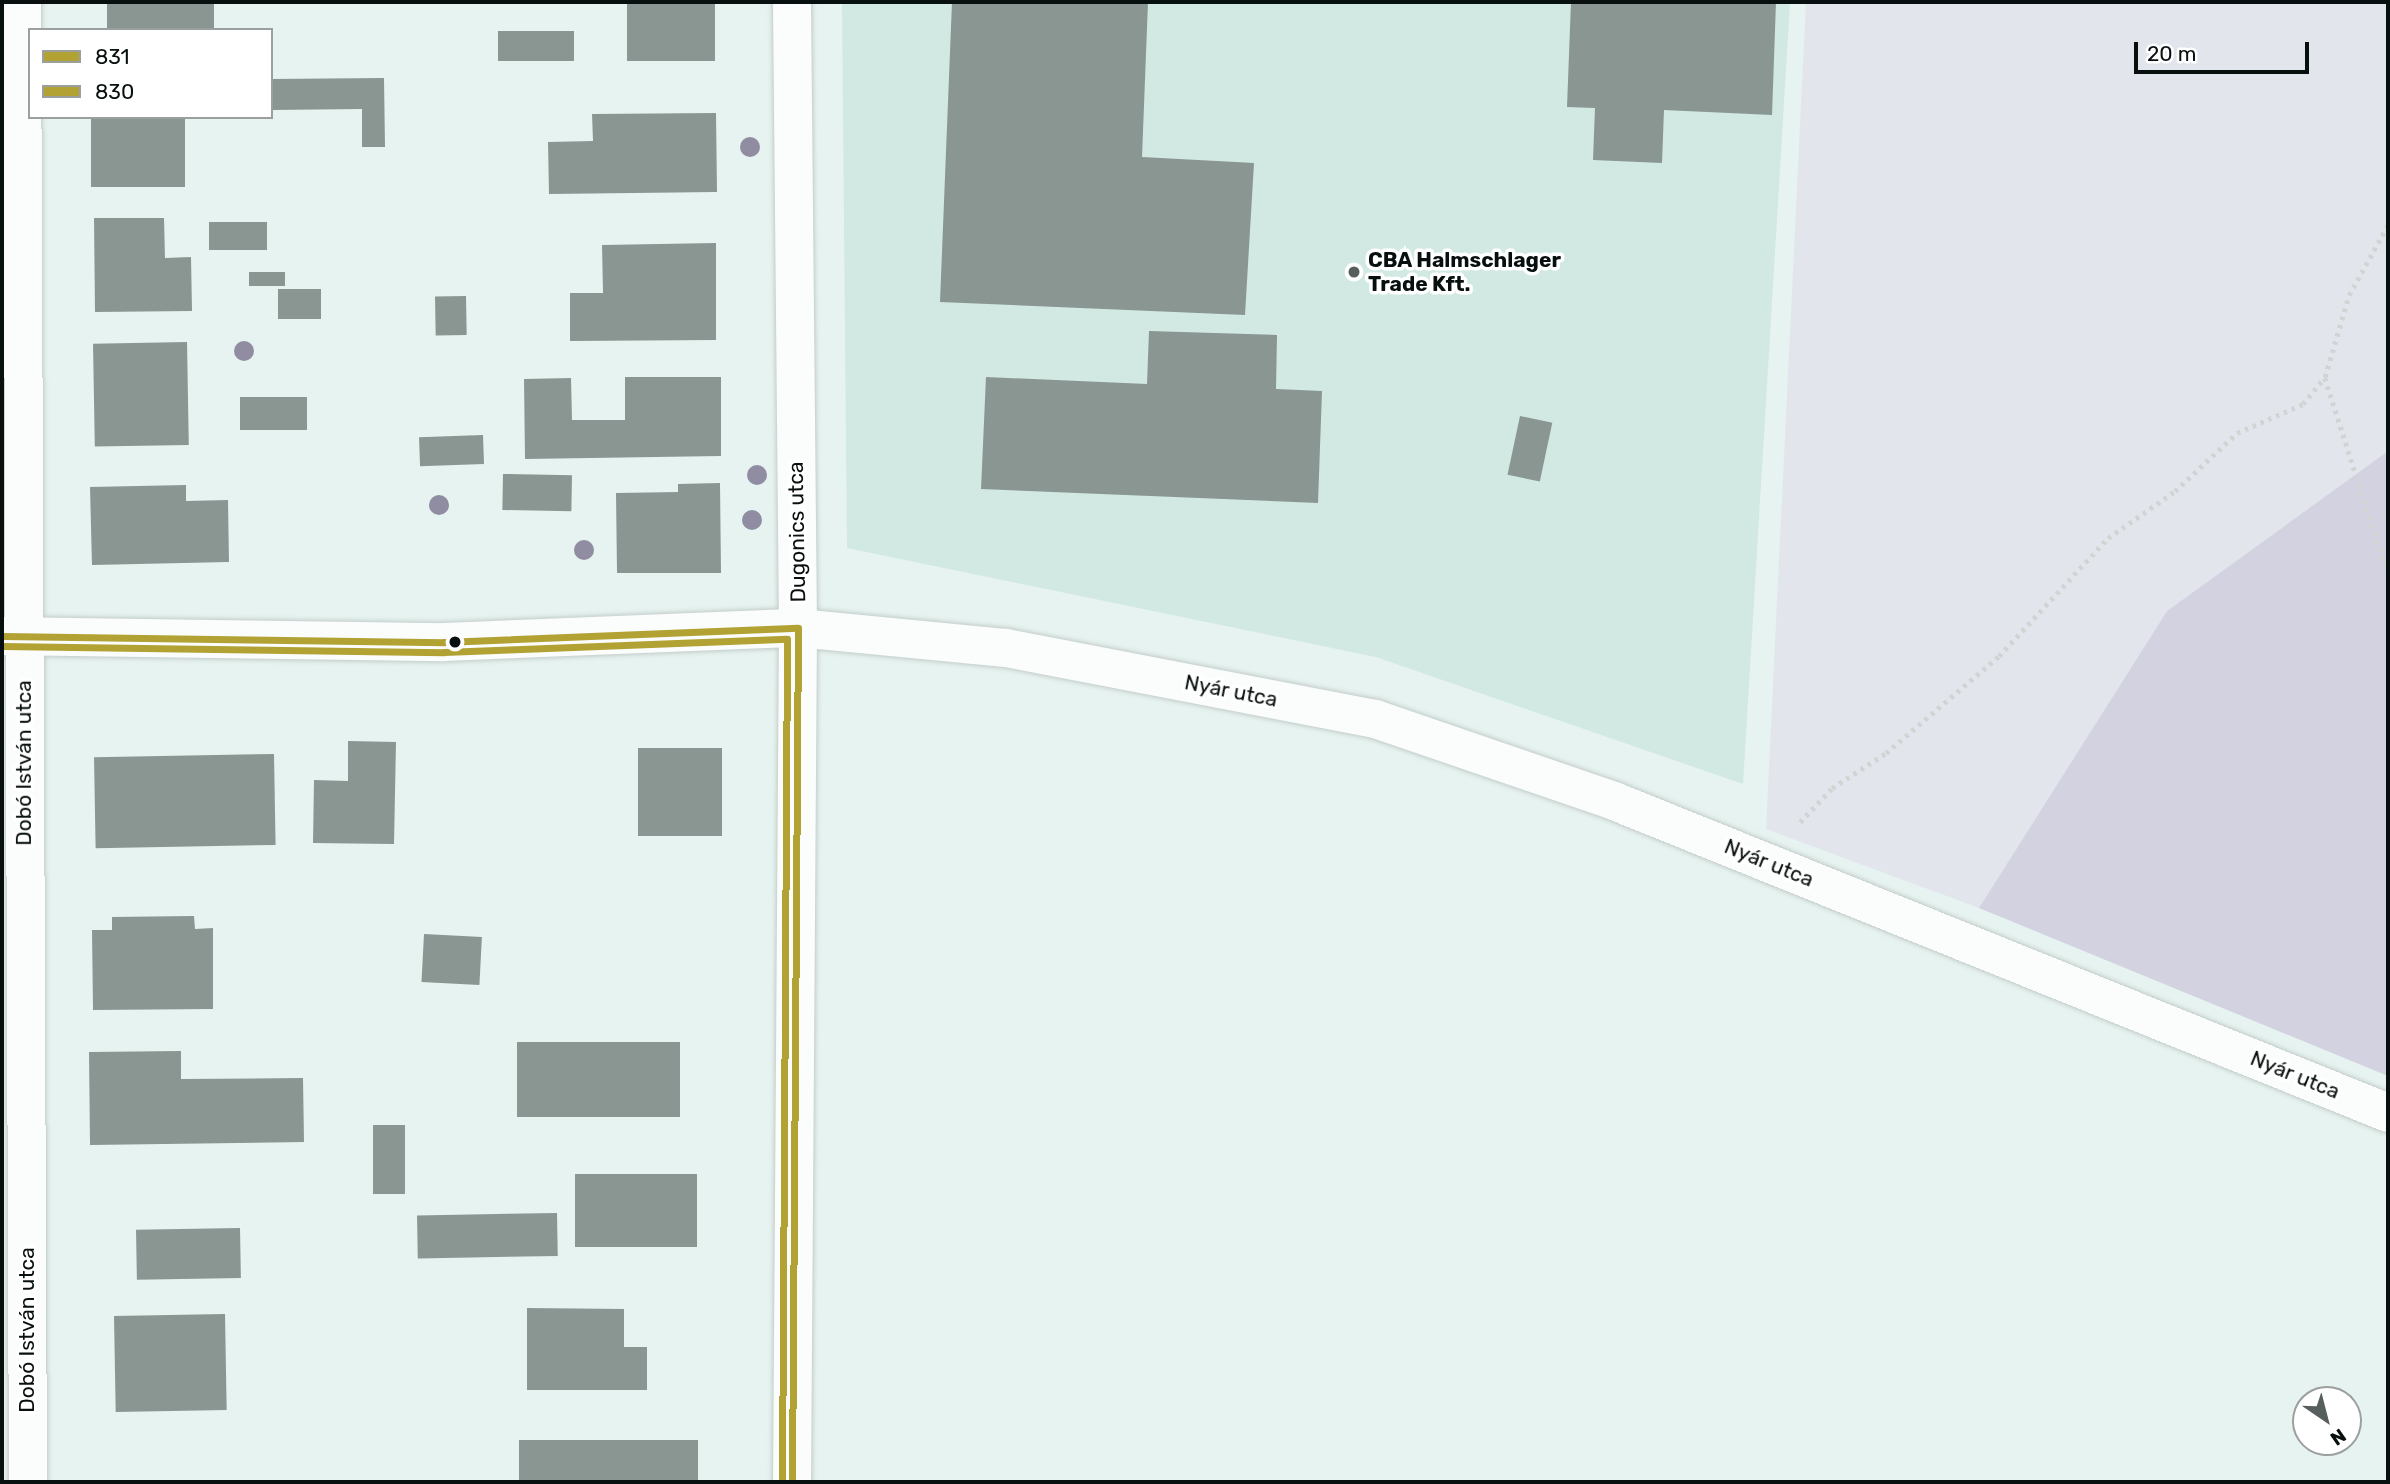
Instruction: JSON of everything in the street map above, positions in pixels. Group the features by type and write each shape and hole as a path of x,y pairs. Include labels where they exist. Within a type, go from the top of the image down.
{"street":[{"name":"Dobó István utca","path":"22,2 12,636 28,1482"},
{"name":"Dugonics utca","path":"792,2 798,628 792,1482"},
{"name":"Nyár utca","path":"12,636 444,642 798,628 1006,648 1375,719 1614,801 2388,1113"}],"path":[{"path":"1779,866 1796,826 1832,788 1886,753 1999,656 2108,538 2175,491 2237,433 2303,404 2325,377 2349,295 2388,225"},
{"path":"2325,377 2388,576"}],"shaded area":[{"path":"842,2 1790,2 1743,784 1376,657 847,548"},
{"path":"1806,2 2388,2 2388,451 2167,611 1979,908 1766,829"},
{"path":"2388,451 2388,1076 1979,908 2167,611"}],"building":[{"path":"107,2 214,2 214,28 107,28"},
{"path":"627,2 715,2 715,61 627,61"},
{"path":"952,2 1148,2 1142,157 1254,163 1245,315 940,302"},
{"path":"1571,2 1776,2 1772,115 1664,110 1662,163 1593,160 1595,108 1567,107"},
{"path":"498,31 574,31 574,61 498,61"},
{"path":"384,78 385,147 362,147 362,109 273,110 273,79"},
{"path":"716,113 717,192 549,194 548,142 593,141 592,114"},
{"path":"91,119 185,119 185,187 91,187"},
{"path":"94,218 164,218 165,258 191,257 192,311 95,312"},
{"path":"209,222 267,222 267,250 209,250"},
{"path":"716,243 716,340 570,341 570,293 603,293 602,245"},
{"path":"249,272 285,272 285,286 249,286"},
{"path":"278,289 321,289 321,319 278,319"},
{"path":"466,296 467,335 436,336 435,297"},
{"path":"1149,331 1277,335 1276,389 1322,391 1318,503 981,489 986,377 1147,384"},
{"path":"187,342 189,445 95,447 93,344"},
{"path":"625,377 721,377 721,456 525,459 524,379 571,378 572,420 625,420"},
{"path":"240,397 307,397 307,430 240,430"},
{"path":"1520,416 1552,423 1540,482 1508,475"},
{"path":"483,435 484,464 420,466 419,437"},
{"path":"503,474 572,475 571,511 502,510"},
{"path":"720,483 721,573 617,573 616,493 678,492 678,484"},
{"path":"186,485 186,501 228,500 229,562 92,565 90,487"},
{"path":"348,741 396,742 394,844 313,843 314,780 348,781"},
{"path":"638,748 722,748 722,836 638,836"},
{"path":"274,754 276,845 96,848 94,757"},
{"path":"194,916 195,929 213,928 213,1009 93,1010 92,930 112,930 112,917"},
{"path":"424,934 482,937 479,985 421,982"},
{"path":"517,1042 680,1042 680,1117 517,1117"},
{"path":"181,1051 181,1079 303,1078 304,1142 90,1145 89,1052"},
{"path":"373,1125 405,1125 405,1194 373,1194"},
{"path":"575,1174 697,1174 697,1247 575,1247"},
{"path":"557,1213 558,1256 418,1258 417,1215"},
{"path":"240,1228 241,1278 137,1280 136,1230"},
{"path":"527,1308 624,1309 624,1347 647,1347 647,1390 527,1390"},
{"path":"225,1314 227,1410 116,1412 114,1316"},
{"path":"519,1440 698,1440 698,1482 519,1482"}],"transit line":[{"name":"831","path":"2,636 444,642 798,628"},
{"name":"831","path":"792,1482 798,628"},
{"name":"830","path":"2,646 444,652 787,639 782,1482"}],"place":[{"name":"CBA Halmschlager Trade Kft.","path":"1354,272"}]}
